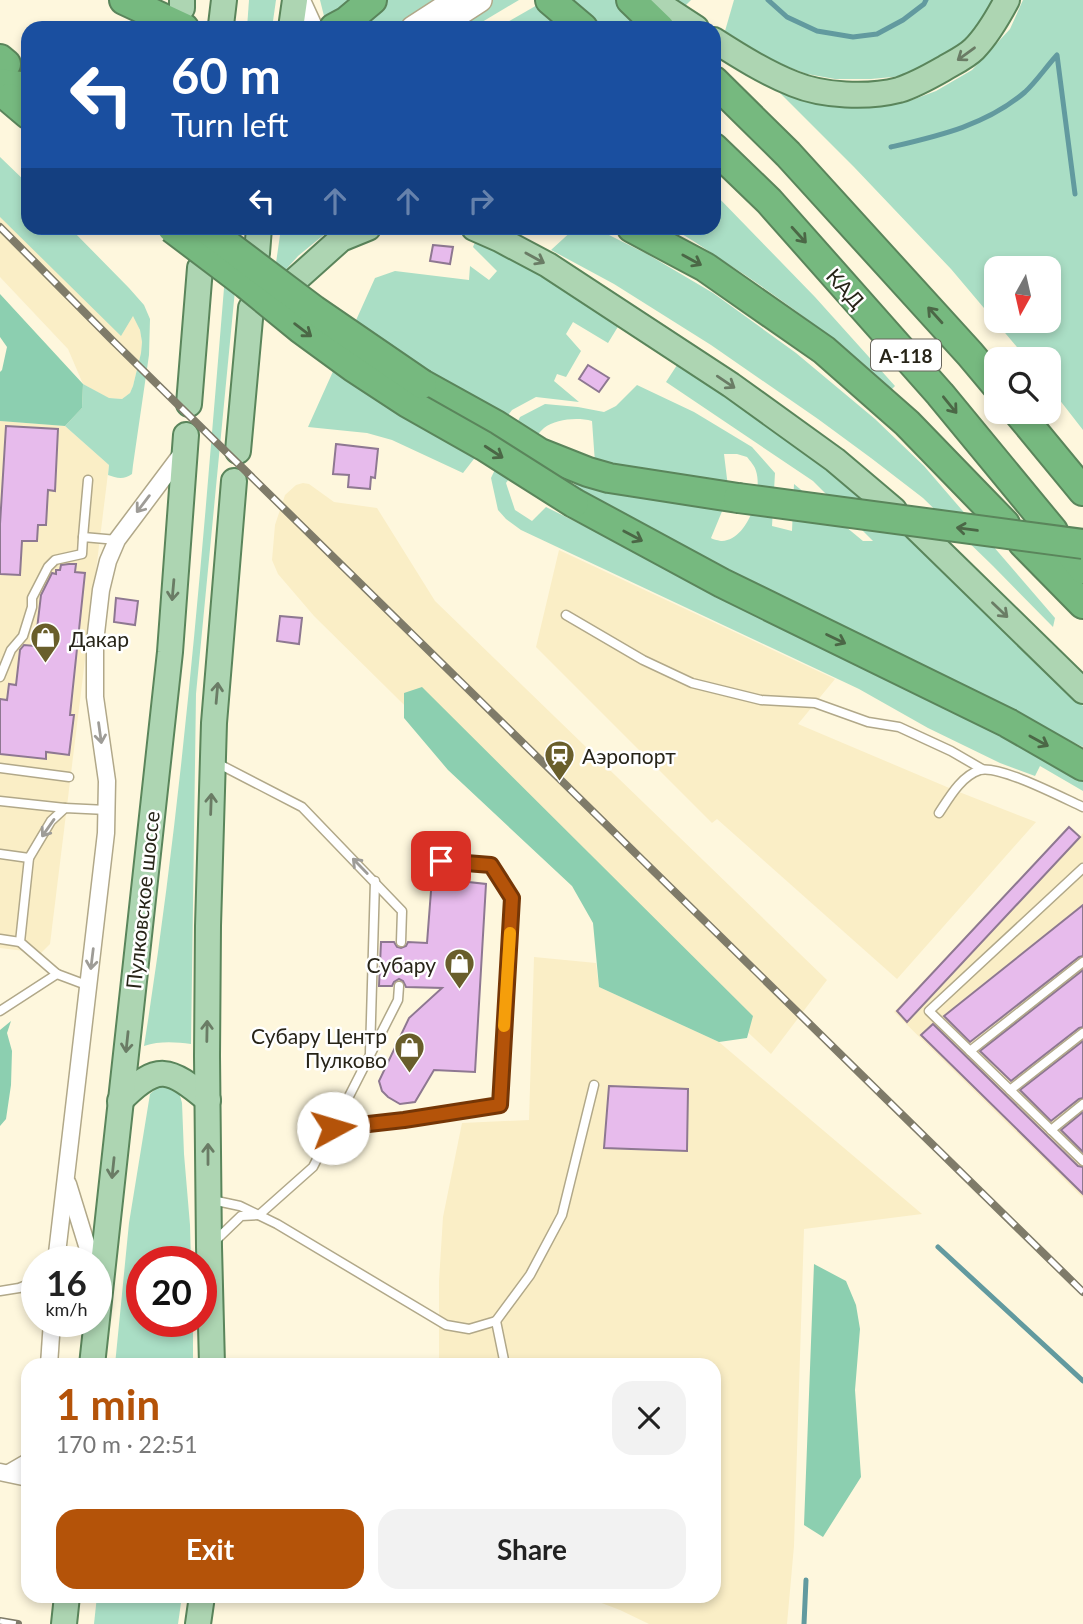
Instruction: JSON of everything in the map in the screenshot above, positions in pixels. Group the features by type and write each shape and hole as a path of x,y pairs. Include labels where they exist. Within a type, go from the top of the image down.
{"highway":[{"path":"124,0 183,12"},
{"path":"341,21 372,0"},
{"path":"550,0 575,21"},
{"path":"631,0 653,21"},
{"name":"А-118","path":"721,88 788,154 984,371"},
{"name":"КАД","path":"721,156 769,201 1072,548"},
{"path":"181,235 300,329 354,367 408,403 484,446 574,503 722,583 1008,723 1083,766"},
{"path":"214,235 314,310 422,384 540,453 588,472 610,478 1072,548"},
{"path":"645,235 705,267 824,349 907,423 1083,604"},
{"path":"1028,424 1083,491"}],"main road":[{"path":"222,21 224,0"},
{"path":"297,0 308,21"},
{"path":"653,0 685,21"},
{"path":"724,47 794,84 814,90 844,94 899,90 925,79 973,51 992,28 1007,0"},
{"path":"257,253 258,235"},
{"path":"293,282 341,239 351,235"},
{"path":"490,235 548,265 731,385 835,460 894,510"},
{"path":"188,404 201,268"},
{"path":"238,451 254,317"},
{"name":"Пулковское шоссе","path":"102,1246 170,652 185,442"},
{"path":"209,1246 207,978 212,760 234,481"},
{"path":"916,528 1083,691"},
{"path":"120,1101 138,1082 152,1075 165,1074 177,1076 208,1100"},
{"name":"Пулковское шоссе","path":"93,1358 94,1337"},
{"path":"211,1337 212,1358"},
{"path":"64,1624 66,1603"},
{"path":"198,1624 201,1603"}],"street":[{"path":"424,21 456,0"},
{"path":"448,21 480,0"},
{"path":"58,1246 106,833 107,781 95,697 95,642 101,590 108,561 117,540 185,442"},
{"path":"66,1178 87,1246"},
{"path":"49,1358 51,1337"}],"lane":[{"path":"0,677 11,650 23,636 32,598 44,573 55,560 82,554 88,480"},
{"path":"83,537 117,540"},
{"path":"566,615 643,660 692,683 761,700 815,704 868,722 899,727 982,769 1033,783 1083,807"},
{"path":"212,760 302,807 402,911 401,942"},
{"path":"0,768 69,776"},
{"path":"939,813 954,790 969,776 982,769"},
{"path":"0,800 107,810"},
{"path":"20,942 29,858 51,821 65,808"},
{"path":"0,854 29,858"},
{"path":"333,1128 500,1105 512,898 491,865 441,861"},
{"path":"1083,868 929,1011 1083,1161"},
{"path":"369,1056 375,881"},
{"path":"0,939 20,942 57,974 89,986"},
{"path":"970,1051 1083,962"},
{"path":"0,1011 57,974"},
{"path":"210,1246 241,1216 259,1215 313,1167 398,1000 399,986"},
{"path":"1010,1090 1083,1033"},
{"path":"209,1200 240,1206 277,1224 446,1325 469,1329 496,1321 530,1275 562,1215 594,1084"},
{"path":"1051,1130 1083,1104"},
{"path":"0,1291 21,1286"},
{"path":"496,1321 504,1358"}],"shaded area":[{"path":"0,172 21,214 21,235 36,235 133,315 142,342 130,393 122,399 108,398 83,384 68,349 0,277"},
{"path":"0,421 65,426 109,465 50,944 41,953 0,948"},
{"path":"309,484 334,502 377,508 435,601 827,980 771,1054 470,770 314,616 278,574 272,560 275,525 285,495 296,485"},
{"path":"559,550 835,679 798,724 1036,822 897,979 717,819 712,823 536,647"},
{"path":"1069,827 1080,837 1083,833 1083,1198 894,1012"},
{"path":"534,957 596,963 599,987 719,1042 922,1214 804,1229 794,1546 787,1624 649,1624 602,1603 721,1603 721,1358 439,1358 439,1281 443,1217 462,1123 529,1120"}],"green space":[{"path":"249,0 276,0 273,21 248,21"},
{"path":"320,0 439,0 408,21 325,21"},
{"path":"493,0 519,0 484,21 462,21"},
{"path":"546,0 691,0 670,21 509,21"},
{"path":"734,0 996,0 983,26 951,55 903,76 835,79 807,74 786,66 725,31"},
{"path":"1023,0 1083,0 1083,430 1061,402 1061,347 1017,347 1005,333 1061,333 1061,256 984,256 984,308 951,269 777,90 877,106 912,100 936,91 972,70 1010,29"},
{"path":"0,157 21,177 21,235 77,235 144,305 150,319 149,355 132,474 126,477 108,475 109,465 65,426 82,408 83,384 109,398 122,399 130,393 141,353 140,330 133,316 121,336 0,217"},
{"path":"721,200 815,297 895,386 891,390 832,338 682,235 721,235"},
{"path":"228,235 240,235 196,694 191,1044 167,1042 144,1046 184,740"},
{"path":"280,235 324,235 298,256 273,284"},
{"path":"567,235 609,235 713,293 796,353 875,419 924,466 1055,618 1053,627 923,498 871,458 711,345 614,284 551,250"},
{"path":"475,242 568,290 619,325 608,343 573,322 566,334 581,351 566,377 557,374 554,381 579,402 536,397 512,410 463,473 392,440 367,433 308,427 375,278 395,271 469,280 470,266 489,280 497,271 473,247"},
{"path":"0,294 83,384 82,408 65,426 0,421 0,372 7,347 0,337"},
{"path":"679,362 767,419 936,555 1083,706 1083,747 727,573 574,489 575,483 580,482 649,499 723,509 711,538 722,541 739,533 755,502 758,480 754,465 747,457 724,454 728,487 595,463 592,421 561,421 540,432 506,483 515,510 532,521 546,507 1042,754 1083,778 1083,791 1040,766 1035,776 1000,763 928,728 859,689 521,530 498,510 491,478 520,417 545,404 604,412 616,406 637,385 694,412 752,447 775,473 772,526 792,531 794,484 863,541 873,541 813,481 666,382"},
{"path":"422,687 753,1016 747,1038 719,1042 599,987 593,923 572,886 448,770 404,718 404,693"},
{"path":"11,1021 7,1033 12,1051 11,1085 6,1119 0,1126 0,1030"},
{"path":"169,1085 179,1092 182,1103 191,1246 127,1246 150,1094 157,1088"},
{"path":"126,1253 126,1337 193,1337 193,1358 116,1358"},
{"path":"814,1264 846,1281 856,1305 860,1329 855,1390 861,1477 823,1537 804,1525"},
{"path":"96,1603 181,1603 178,1624 94,1624"}],"building":[{"path":"433,245 453,247 450,264 430,261"},
{"path":"588,365 609,378 599,392 579,379"},
{"path":"6,426 58,429 55,491 48,490 46,525 38,525 37,541 22,541 20,575 0,574"},
{"path":"336,444 378,449 375,478 371,477 370,489 348,487 349,475 333,474"},
{"name":"Дакар","path":"76,564 75,572 85,573 70,715 74,715 69,755 46,752 46,759 0,754 0,699 7,700 9,684 16,685 20,650 24,645 35,646 41,595 52,573 56,574 61,565"},
{"path":"116,598 138,601 135,625 114,622"},
{"path":"280,616 302,618 299,644 277,641"},
{"path":"1069,827 1080,837 907,1022 897,1011"},
{"path":"432,878 486,884 475,1072 434,1070 415,1102 400,1104 382,1091 379,1081 409,1018 442,988 406,987 399,979 392,986 379,986 381,942 394,942 401,948 408,942 427,943"},
{"path":"1083,905 1083,956 970,1042 944,1016"},
{"path":"1083,970 1083,1027 1011,1081 980,1051"},
{"path":"933,1024 1078,1166 1083,1167 1083,1194 921,1035"},
{"path":"1083,1041 1083,1098 1051,1121 1020,1090"},
{"path":"609,1086 688,1089 687,1151 604,1148"},
{"path":"1083,1112 1083,1152 1061,1130"}],"waterway":[{"path":"768,0 787,17 817,31 853,37 877,34 903,20 926,0"},
{"path":"891,147 961,128 995,113 1025,92 1057,55 1075,194"},
{"path":"938,1247 1083,1381"},
{"path":"804,1624 806,1580"}],"railway":[{"path":"0,227 1083,1292"},
{"path":"0,1621 18,1624"}],"slow traffic":[{"path":"504,1026 510,933"}],"place":[{"name":"Дакар","path":"46,665"},
{"name":"Аэропорт","path":"559,782"},
{"name":"Субару","path":"459,991"},
{"name":"Субару Центр Пулково","path":"410,1074"}],"route":[{"path":"333,1128 500,1105 512,898 491,865 441,861"}]}
